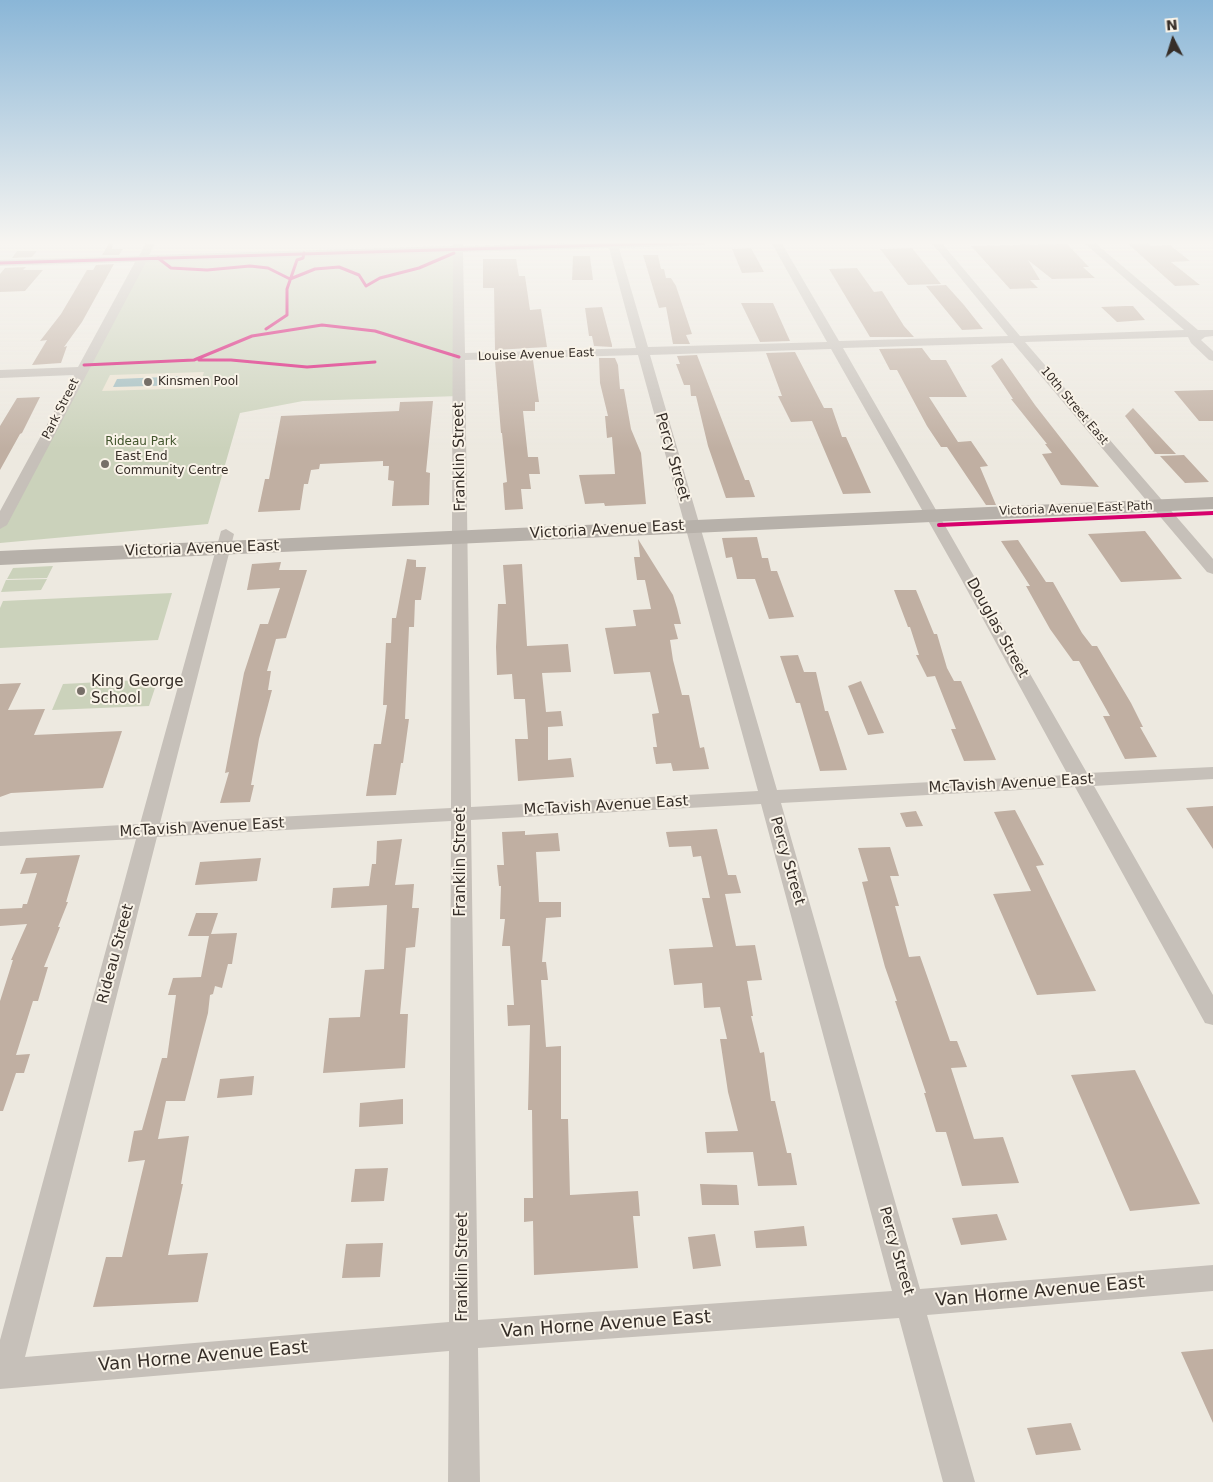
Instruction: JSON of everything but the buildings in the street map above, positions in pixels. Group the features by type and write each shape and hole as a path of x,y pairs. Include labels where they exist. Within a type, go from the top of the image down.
{"main road":[{"name":"Victoria Avenue East","path":"1153,499 1213,489"},
{"name":"Victoria Avenue East","path":"0,558 224,541 691,519 1153,499 1213,503"},
{"name":"Victoria Avenue East","path":"0,543 224,541"}],"street":[{"name":"Park Street","path":"0,525 113,311"},
{"name":"Franklin Street","path":"459,311 464,1482"},
{"name":"Percy Street","path":"631,311 911,1303 959,1482"},
{"name":"Douglas Street","path":"816,311 1213,1016"},
{"name":"10th Street East","path":"992,311 1213,569"},
{"path":"1167,311 1193,334 1213,345"},
{"name":"Louise Avenue East","path":"459,358 1213,333"},
{"path":"1193,334 1195,341 1213,357"},
{"path":"0,374 81,371"},
{"name":"Rideau Street","path":"3,1374 149,830 224,541"},
{"name":"McTavish Avenue East","path":"0,839 1213,773"},
{"name":"Van Horne Avenue East","path":"3,1374 464,1335 911,1303 1213,1278"}],"green space":[{"name":"Rideau Park","path":"114,311 459,311 460,396 303,401 240,413 208,524 0,543 0,525"},
{"path":"53,566 47,578 7,579 13,568"},
{"path":"47,579 41,590 1,592 6,580"},
{"path":"172,593 158,640 0,648 0,608 3,601"},
{"path":"158,679 149,706 52,710 63,684"}],"shaded area":[{"path":"204,372 198,388 102,391 110,375"}],"water":[{"path":"188,376 185,385 113,387 117,379"}],"cycle path":[{"path":"266,329 287,315 287,311"},
{"path":"84,365 194,360 252,336 322,325 375,331 459,357"},
{"path":"199,360 231,360 307,367 375,362"},
{"name":"Victoria Avenue East Path","path":"939,525 1213,513"}],"place":[{"name":"Kinsmen Pool","path":"148,382"},
{"name":"East End Community Centre","path":"105,464"},
{"name":"King George School","path":"81,691"}]}
